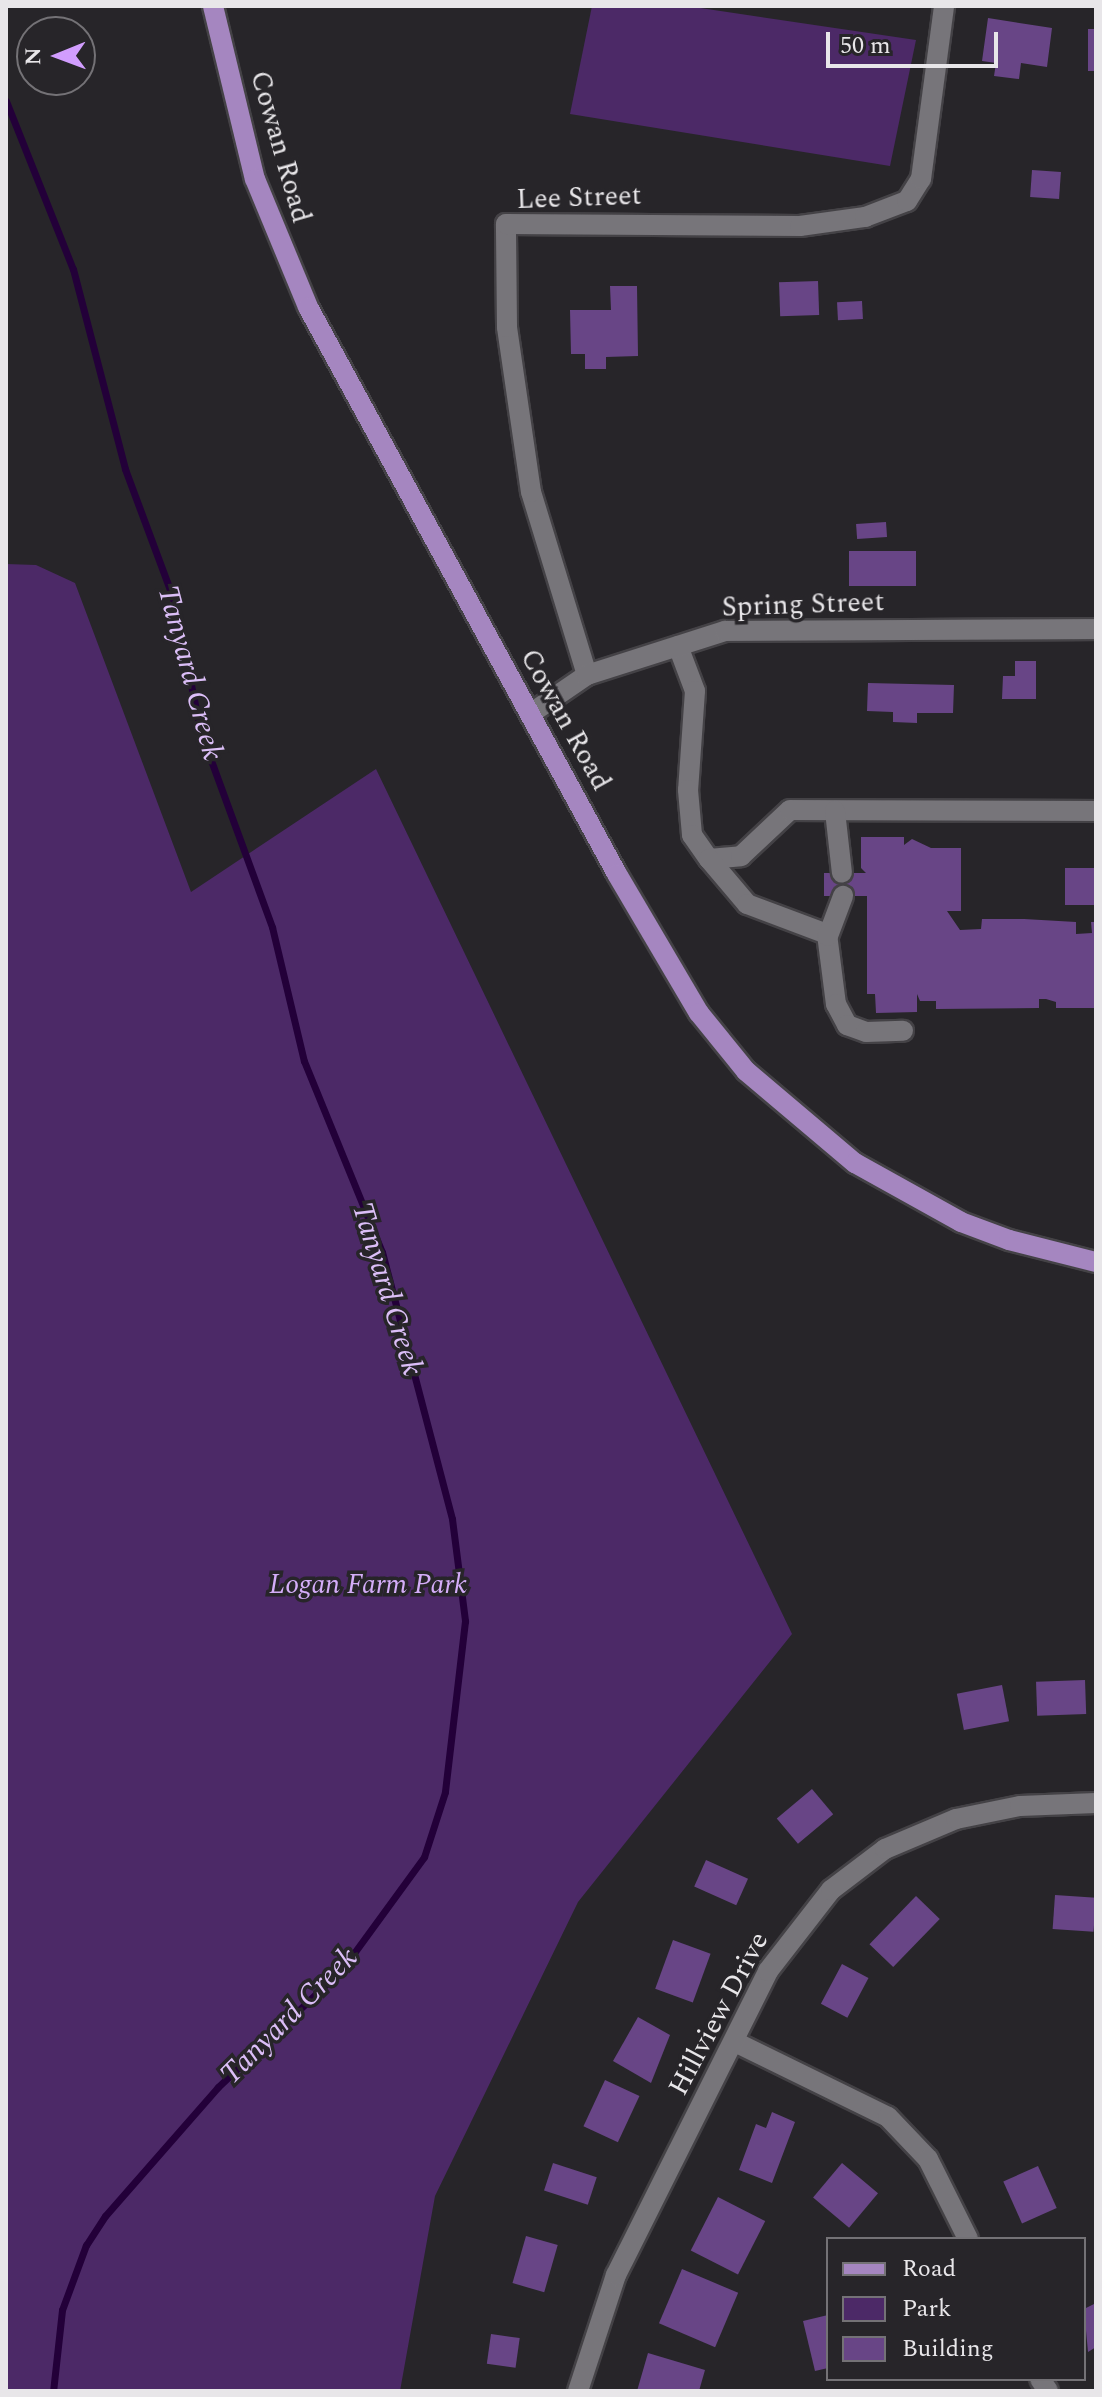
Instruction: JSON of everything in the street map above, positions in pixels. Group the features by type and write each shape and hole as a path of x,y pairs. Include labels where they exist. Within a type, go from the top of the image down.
{"main road":[{"name":"Cowan Road","path":"213,6 255,179 279,245 530,714 659,948 699,1013 746,1071 855,1163 916,1200 1009,1240 1096,1262"}],"street":[{"name":"Lee Street","path":"587,675 531,492 506,315 506,224 800,226 865,217 907,201 921,179 944,6"},
{"name":"Spring Street","path":"530,714 587,675 725,631 1096,629"},
{"path":"678,646 695,691 688,790 692,835 747,904 828,936"},
{"path":"709,859 741,856 790,810 1096,811"},
{"path":"835,811 842,873"},
{"path":"843,896 828,936 836,1004 847,1025 866,1032 903,1031"},
{"name":"Hillview Drive","path":"578,2391 616,2275 768,1971 796,1930 831,1890 885,1849 985,1812 1096,1803"},
{"path":"735,2042 888,2117 928,2159 967,2237"}],"green space":[{"path":"592,6 687,6 916,40 890,166 570,114"},
{"name":"Logan Farm Park","path":"6,564 36,565 75,583 191,892 376,769 792,1634 578,1902 435,2196 400,2391 6,2391"}],"building":[{"path":"988,18 1052,28 1047,67 1021,63 1019,79 994,76 996,63 982,61"},
{"path":"1088,29 1096,29 1096,71 1088,71"},
{"path":"1032,170 1061,172 1059,199 1030,197"},
{"path":"818,281 819,315 780,316 779,282"},
{"path":"610,286 637,286 638,356 606,357 606,369 585,369 585,354 571,354 570,310 611,310"},
{"path":"862,301 863,319 838,320 837,302"},
{"path":"886,522 887,537 857,539 856,524"},
{"path":"849,551 916,551 916,586 849,586"},
{"path":"1015,661 1036,661 1036,699 1002,699 1003,676 1015,676"},
{"path":"868,683 954,685 953,713 917,713 917,723 893,722 893,712 867,711"},
{"path":"861,837 904,837 904,845 912,839 931,848 961,848 961,911 947,911 960,930 981,929 982,919 1024,919 1076,922 1076,934 1092,933 1091,922 1096,922 1096,1008 1056,1008 1056,1002 1039,999 1039,1008 936,1009 936,1001 920,1001 917,994 917,1012 876,1013 875,994 867,994 867,896 824,896 824,873 866,873 861,868"},
{"path":"1065,868 1096,868 1096,905 1065,905"},
{"path":"1085,1680 1086,1714 1037,1716 1036,1682"},
{"path":"1002,1685 1009,1721 964,1730 957,1694"},
{"path":"812,1789 833,1814 798,1844 777,1819"},
{"path":"706,1860 748,1879 736,1905 694,1886"},
{"path":"1055,1895 1096,1898 1094,1932 1053,1929"},
{"path":"916,1896 940,1919 893,1967 869,1944"},
{"path":"673,1940 711,1954 693,2003 655,1989"},
{"path":"842,1964 868,1978 847,2018 821,2004"},
{"path":"638,2017 670,2035 651,2083 613,2061"},
{"path":"605,2080 639,2096 618,2142 583,2126"},
{"path":"772,2112 795,2122 772,2183 739,2170 756,2124 766,2128"},
{"path":"553,2163 597,2177 588,2205 544,2191"},
{"path":"842,2163 878,2193 849,2228 813,2197"},
{"path":"1038,2166 1057,2208 1022,2223 1003,2181"},
{"path":"718,2197 765,2221 738,2275 691,2250"},
{"path":"526,2236 558,2245 544,2292 512,2283"},
{"path":"682,2269 738,2293 715,2347 659,2323"},
{"path":"1096,2303 1096,2347 1088,2352 1086,2330 1086,2308"},
{"path":"826,2315 826,2368 815,2371 803,2321"},
{"path":"491,2334 520,2338 516,2368 487,2364"},
{"path":"648,2353 705,2370 699,2391 637,2391"}],"waterway":[{"name":"Tanyard Creek","path":"6,101 73,269 125,469 173,598 201,733 272,927 304,1061 382,1252 452,1519 465,1621 445,1792 424,1857 343,1968 218,2087 105,2216 86,2245 62,2310 53,2391"}]}
